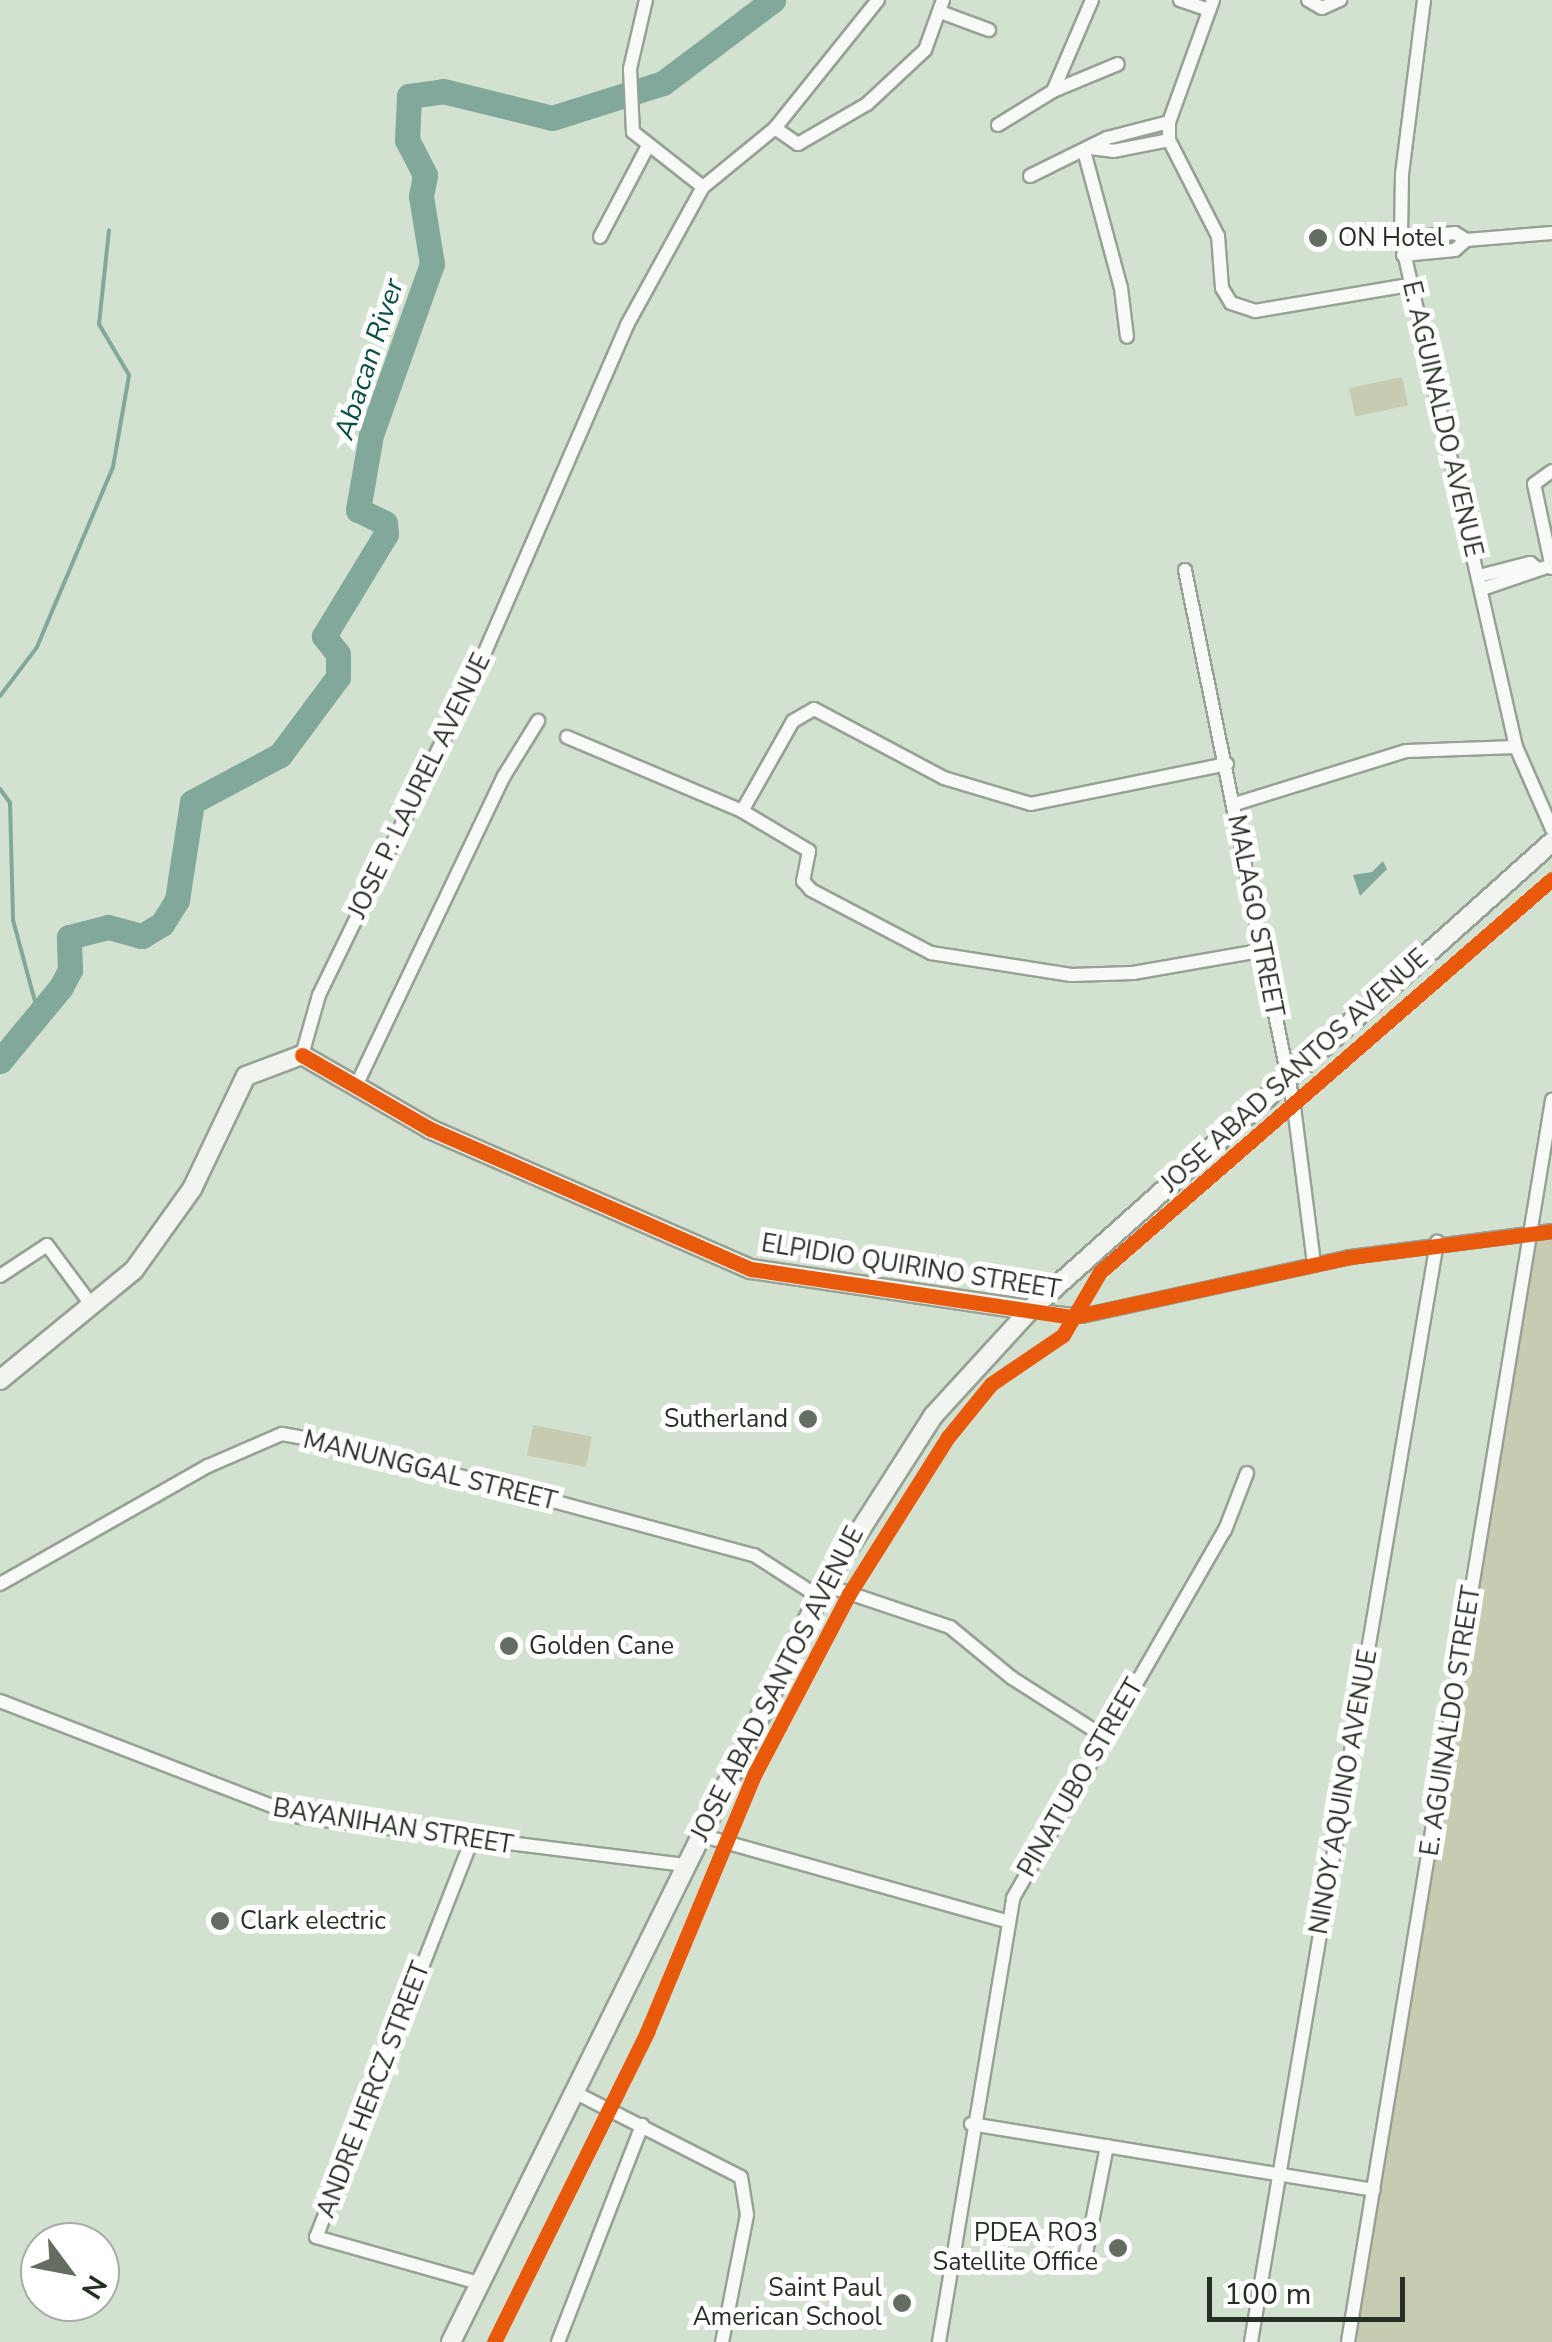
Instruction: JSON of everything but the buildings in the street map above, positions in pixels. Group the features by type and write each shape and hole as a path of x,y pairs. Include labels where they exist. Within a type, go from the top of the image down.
{"main road":[{"name":"JOSE ABAD SANTOS AVENUE","path":"451,2342 822,1592 933,1416 1030,1310 1552,842"},
{"name":"ELPIDIO QUIRINO STREET","path":"302,1055 492,1159 751,1269 1030,1310"},
{"path":"0,1380 134,1270 183,1204 246,1076 302,1055"}],"street":[{"path":"646,0 630,68 633,132 647,148 704,187 775,128 878,0"},
{"path":"1053,91 1092,0"},
{"path":"1180,0 1211,5 1169,122 1169,140 1218,236 1222,288 1231,303 1255,310 1409,285"},
{"path":"1308,0 1322,8 1340,0"},
{"name":"E. AGUINALDO AVENUE","path":"1424,0 1401,239 1403,255 1438,383 1516,747 1552,829"},
{"path":"775,128 794,145 867,104 924,50 943,7 988,30"},
{"path":"998,125 1053,91 1118,64"},
{"path":"1030,176 1087,149 1169,122"},
{"path":"1087,149 1112,151 1169,140"},
{"path":"600,236 647,148"},
{"path":"1087,149 1121,288 1127,337"},
{"name":"JOSE P. LAUREL AVENUE","path":"302,1055 319,995 478,668 606,368 704,187"},
{"path":"1401,239 1455,233 1466,240 1552,233"},
{"path":"1403,255 1456,250 1466,240"},
{"path":"1480,583 1530,563 1546,568 1534,484 1552,471"},
{"name":"MALAGO STREET","path":"1185,570 1235,804 1259,951 1286,1077 1314,1264"},
{"path":"742,811 792,721 814,710 944,778 1031,804 1227,764"},
{"path":"356,1086 504,776 538,722"},
{"path":"567,737 742,811 808,851 803,881 811,890 930,952 1071,975 1133,972 1259,951"},
{"path":"1235,804 1406,751 1516,747"},
{"name":"E. AGUINALDO STREET","path":"1348,2342 1552,1100"},
{"name":"ELPIDIO QUIRINO STREET","path":"1030,1310 1082,1316 1314,1264 1437,1242 1532,1229 1552,1231"},
{"name":"NINOY AQUINO AVENUE","path":"1251,2342 1437,1242"},
{"path":"0,1276 47,1244 93,1306"},
{"name":"MANUNGGAL STREET","path":"0,1584 208,1466 282,1434 349,1446 754,1555 822,1592 950,1627 1012,1678 1103,1736"},
{"name":"PINATUBO STREET","path":"939,2342 971,2124 1009,1922 1035,1853 1225,1530 1247,1473"},
{"name":"BAYANIHAN STREET","path":"0,1701 259,1805 471,1842 685,1864"},
{"path":"700,1835 1009,1922"},
{"name":"ANDRE HERCZ STREET","path":"471,1842 316,2236 479,2283"},
{"path":"574,2092 726,2166 745,2184 747,2215 722,2342"},
{"path":"971,2124 1374,2190"},
{"path":"558,2342 642,2125"},
{"path":"1086,2253 1106,2146"}],"green space":[{"path":"1402,377 1408,405 1355,417 1349,388"},
{"path":"1538,1231 1552,1234 1552,2342 1354,2342"},
{"path":"533,1425 592,1436 586,1467 527,1455"}],"water":[{"path":"1383,861 1387,869 1360,896 1353,875 1372,872"}],"waterway":[{"name":"Abacan River","path":"0,1061 61,987 70,970 69,937 108,927 142,936 162,924 177,900 192,802 280,755 338,677 338,654 324,636 386,534 385,523 358,510 371,435 432,264 421,196 425,175 407,140 409,96 443,91 552,118 663,83 773,0"},
{"path":"0,696 37,647 113,467 129,375 99,324 109,231"},
{"path":"0,789 10,803 13,920 37,1009"}],"cycle path":[{"path":"494,2342 647,2032 755,1773 849,1594 948,1437 991,1384 1063,1335 1100,1272 1552,879"},
{"path":"302,1055 430,1129 751,1269 1073,1317 1350,1257 1552,1231"}],"place":[{"name":"ON Hotel","path":"1318,238"},
{"name":"Sutherland","path":"808,1419"},
{"name":"Golden Cane","path":"509,1646"},
{"name":"Clark electric","path":"220,1921"},
{"name":"PDEA RO3 Satellite Office","path":"1118,2248"},
{"name":"Saint Paul American School","path":"902,2303"}]}
